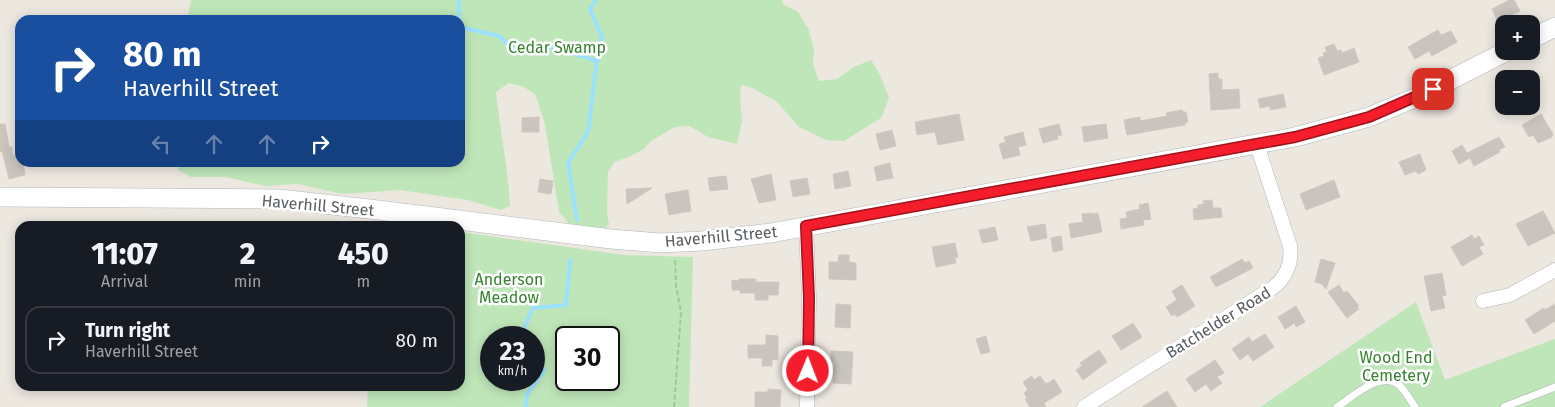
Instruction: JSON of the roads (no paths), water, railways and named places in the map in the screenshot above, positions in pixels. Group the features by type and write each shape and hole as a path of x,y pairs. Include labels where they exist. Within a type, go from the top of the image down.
{"main road":[{"path":"1540,34 1555,27"},
{"name":"Haverhill Street","path":"465,221 611,240 674,243 771,233 1257,145 1334,128 1369,117 1417,97 1495,58"},
{"name":"Haverhill Street","path":"0,197 280,199 463,221"}],"street":[{"name":"Batchelder Road","path":"1084,407 1271,289 1283,278 1290,262 1290,246 1257,145"},
{"path":"806,226 809,298 807,407"},
{"path":"1483,301 1510,295 1555,270"}],"lane":[{"path":"1338,407 1374,384 1387,380 1400,386 1415,407"},
{"path":"1504,407 1555,387"}],"waterway":[{"path":"459,0 459,15"},
{"path":"577,220 568,163 588,132 602,37 590,9 596,0"},
{"path":"465,28 499,36 516,52 545,45 597,61"},
{"path":"525,326 533,308 566,305 570,260"},
{"path":"526,407 527,394 529,391"}],"park label":[{"name":"Cedar Swamp","path":"557,47"},
{"name":"Anderson Meadow","path":"509,288"},
{"name":"Wood End Cemetery","path":"1396,366"}]}
